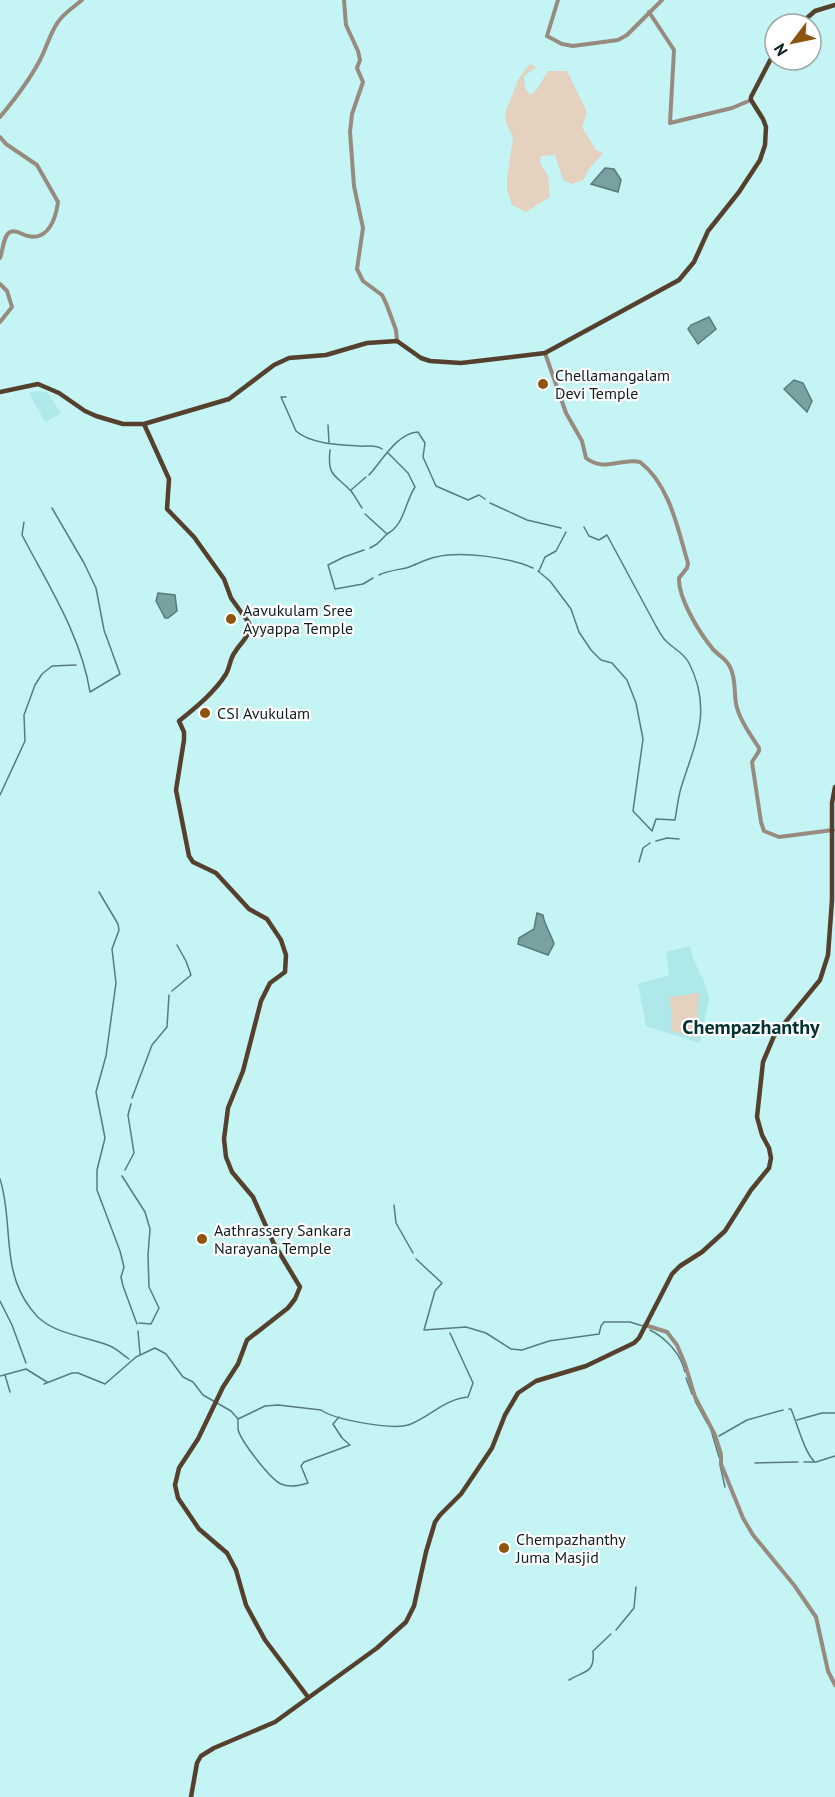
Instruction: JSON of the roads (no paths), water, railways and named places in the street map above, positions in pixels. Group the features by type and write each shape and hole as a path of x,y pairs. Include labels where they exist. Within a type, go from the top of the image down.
{"main road":[{"path":"814,12 835,5"},
{"path":"0,393 38,384 59,393 96,416 123,424 144,424 230,399 273,365 289,358 326,355 367,343 397,341 421,358 430,361 461,363 544,353 673,284 691,268 708,231 754,171 762,152 766,127 751,100 764,72"},
{"path":"144,424 169,479 167,509 194,537 224,579 231,598 249,623 250,628 247,636 233,654 227,672 217,685 179,721 184,732 184,740 176,790 189,856 193,862 216,873 249,909 267,919 281,940 286,955 285,972 270,982 261,1001 243,1071 228,1108 224,1139 226,1157 232,1172 253,1197 273,1242 299,1284 300,1290 288,1308 247,1340 235,1371 216,1402 198,1439 179,1468 175,1485 178,1498 199,1528 227,1553 236,1570 246,1605 266,1640 308,1697"},
{"path":"191,1797 201,1756 214,1748 275,1722 377,1648 406,1622 414,1606 435,1522 461,1494 492,1448 505,1415 518,1393 536,1381 586,1366 628,1347 639,1338 672,1274 702,1252 725,1231 751,1190 769,1168 771,1158 769,1148 762,1135 757,1117 763,1062 774,1036 820,980 828,955 831,928 832,803 835,787"}],"street":[{"path":"0,117 31,75 60,19 82,0"},
{"path":"344,0 346,25 358,51 360,60 357,68 363,82 352,114 350,132 354,186 363,228 357,269 363,281 381,295 386,303 396,330 397,341"},
{"path":"558,0 547,36 568,46 618,40 627,35 662,0"},
{"path":"649,12 674,50 670,123 732,108 751,100"},
{"path":"0,137 6,144 37,165 58,202 54,223 45,232 33,237 16,231 11,232 6,236 0,258"},
{"path":"0,284 7,291 12,307 0,322"},
{"path":"544,353 566,412 582,441 586,458 606,465 640,462 662,489 672,510 688,563 679,578 680,591 710,646 727,661 735,680 737,707 748,732 759,748 752,762 764,831 779,837 833,830"},
{"path":"645,1325 667,1332 677,1345 695,1397 715,1435 721,1454 721,1464 743,1518 753,1535 794,1585 816,1617 828,1671 835,1685"}],"waterway":[{"path":"286,397 281,397 296,431 309,439 352,446 374,446 382,449"},
{"path":"328,425 329,443"},
{"path":"369,475 397,442 403,437 418,432 425,443 423,457 436,486 468,500 479,495 485,499"},
{"path":"330,450 329,459 333,474 351,491 362,508"},
{"path":"387,534 401,520 415,487 408,473 388,453"},
{"path":"351,490 366,477"},
{"path":"490,503 527,520 561,528"},
{"path":"24,522 22,535 71,630 86,671 90,692 120,674 104,630 96,588 52,508"},
{"path":"365,514 387,534 370,548"},
{"path":"538,571 550,581 571,609 579,632 591,650 601,660 612,663 627,680 636,703 643,739 633,811 652,831 656,819 675,820 680,792 699,726 701,711 696,680 687,659 661,634 607,535 599,540 589,536 584,527"},
{"path":"539,571 545,557 556,551 566,532"},
{"path":"364,550 328,565 335,589 363,584 373,578"},
{"path":"379,575 447,555 498,558 533,568"},
{"path":"0,795 25,741 24,715 35,685 42,674 52,666 76,665"},
{"path":"656,841 667,838 679,839"},
{"path":"639,862 643,848 650,843"},
{"path":"99,892 118,924 119,930 112,949 116,983 106,1056 96,1092 105,1138 97,1170 97,1190 120,1251 124,1267 121,1277 123,1286 137,1324"},
{"path":"172,991 191,975 177,945"},
{"path":"132,1098 152,1045 167,1027 169,995"},
{"path":"125,1170 134,1153 128,1115 131,1104"},
{"path":"122,1176 145,1212 150,1229 149,1287 159,1308 151,1324 139,1323"},
{"path":"0,1179 11,1262 21,1294 31,1309 39,1318 56,1329 110,1346 129,1359"},
{"path":"394,1205 396,1223 413,1253"},
{"path":"416,1259 442,1283 435,1291 424,1330 466,1327 486,1333 511,1349 522,1350 549,1341 599,1334 604,1322 630,1322 643,1326"},
{"path":"0,1301 26,1363"},
{"path":"650,1330 672,1347 685,1372"},
{"path":"138,1331 140,1354"},
{"path":"44,1384 72,1373 78,1373 105,1384 136,1357 155,1348 166,1354 183,1377 193,1382 203,1395 231,1411 238,1419 265,1406 278,1405 321,1410 328,1414 365,1423 403,1426 418,1421 445,1404 468,1397 473,1383 450,1333"},
{"path":"0,1376 26,1369 47,1382"},
{"path":"5,1375 10,1392"},
{"path":"686,1378 692,1394"},
{"path":"695,1401 707,1423"},
{"path":"789,1409 791,1409 808,1452 815,1462 804,1462"},
{"path":"719,1436 747,1420 783,1410"},
{"path":"797,1420 822,1413 835,1413"},
{"path":"238,1419 238,1429 244,1442 270,1475 281,1484 298,1486 308,1483 301,1466 304,1462 350,1445 342,1438 333,1424 339,1417"},
{"path":"711,1430 719,1457"},
{"path":"816,1462 835,1456"},
{"path":"755,1463 798,1462"},
{"path":"720,1465 725,1487"},
{"path":"616,1630 634,1608 636,1587"},
{"path":"569,1680 591,1668 593,1651 611,1634"}],"place":[{"name":"Chellamangalam Devi Temple","path":"543,384"},
{"name":"Aavukulam Sree Ayyappa Temple","path":"231,619"},
{"name":"CSI Avukulam","path":"205,713"},
{"name":"Aathrassery Sankara Narayana Temple","path":"202,1239"},
{"name":"Chempazhanthy Juma Masjid","path":"504,1548"}],"district":[{"name":"Chempazhanthy","path":"751,1027"}]}
